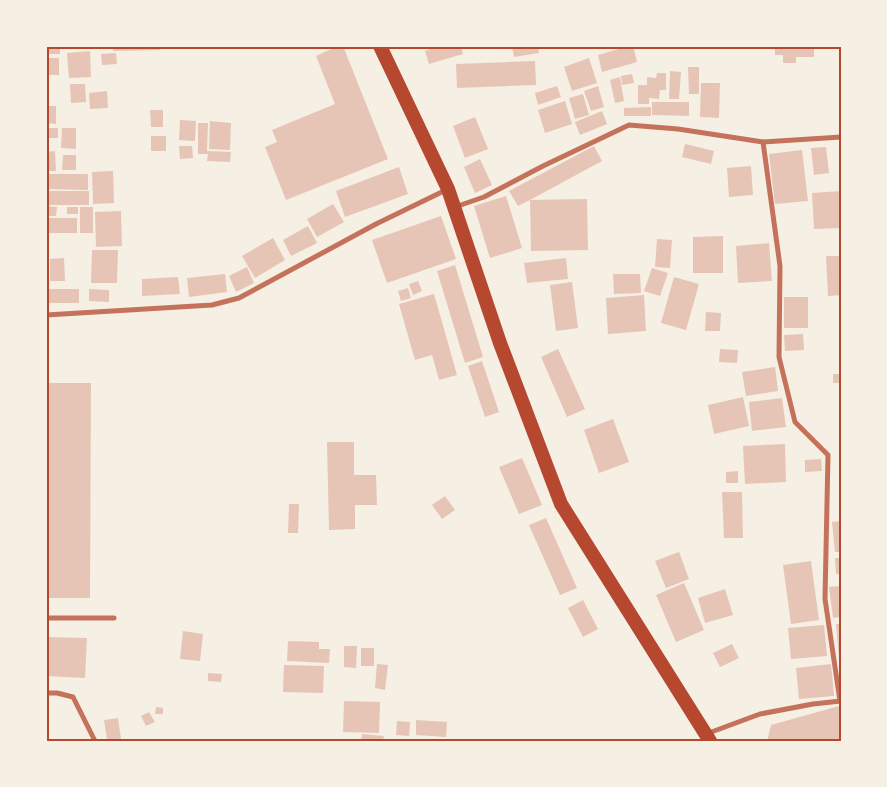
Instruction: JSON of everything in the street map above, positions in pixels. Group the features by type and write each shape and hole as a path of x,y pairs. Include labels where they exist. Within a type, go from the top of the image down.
{"highway":[{"path":"380,46 448,189 500,343 561,504 708,737"}],"street":[{"path":"455,207 484,197 629,124 678,129 763,142 841,136"},
{"path":"708,737 760,714 840,701 826,599 828,455 795,422 779,357 780,266 763,142"},
{"path":"46,315 212,305 239,298 376,224 448,189"},
{"path":"46,618 114,618"},
{"path":"46,693 57,693 73,697 95,741"}],"building":[{"path":"46,46 60,46 60,54 46,54"},
{"path":"113,46 160,46 160,50 113,51"},
{"path":"338,46 343,46 388,159 286,200 265,147 277,142 272,130 335,104 316,56"},
{"path":"439,46 461,46 463,54 429,64 425,51"},
{"path":"512,46 538,46 539,53 514,57"},
{"path":"633,46 637,62 602,72 598,55"},
{"path":"775,46 814,46 814,57 796,57 796,63 783,63 783,55 775,55"},
{"path":"90,51 91,77 69,78 67,53"},
{"path":"116,53 117,64 102,65 101,54"},
{"path":"46,58 59,58 59,75 46,75"},
{"path":"589,58 597,83 572,91 564,67"},
{"path":"535,61 536,85 457,88 456,64"},
{"path":"688,67 699,67 699,94 689,94"},
{"path":"670,71 681,72 679,99 669,99"},
{"path":"657,73 666,73 666,90 660,90 659,99 649,98 649,104 638,104 638,85 647,85 647,77 656,78"},
{"path":"632,74 634,83 622,85 621,76"},
{"path":"620,77 624,101 615,103 610,80"},
{"path":"701,83 720,83 719,118 700,117"},
{"path":"70,84 85,84 86,102 71,103"},
{"path":"557,86 561,97 538,105 535,93"},
{"path":"598,86 604,107 591,111 584,91"},
{"path":"107,91 108,108 90,109 89,93"},
{"path":"583,94 589,115 575,119 569,98"},
{"path":"565,101 572,124 545,133 538,110"},
{"path":"652,102 689,102 689,116 652,115"},
{"path":"46,106 56,106 56,124 46,123"},
{"path":"651,107 651,116 624,116 624,108"},
{"path":"150,110 163,110 163,127 151,127"},
{"path":"602,111 607,124 580,135 575,122"},
{"path":"475,117 488,149 465,158 453,126"},
{"path":"180,120 196,121 195,141 179,140"},
{"path":"210,121 231,123 230,150 209,149"},
{"path":"198,123 208,123 207,151 231,152 230,162 207,161 208,154 198,154"},
{"path":"46,128 58,128 58,138 46,138"},
{"path":"62,128 76,128 76,149 61,148"},
{"path":"151,136 166,136 166,151 151,151"},
{"path":"685,144 714,151 711,164 682,157"},
{"path":"179,146 192,146 193,158 180,159"},
{"path":"594,146 602,161 518,206 509,191"},
{"path":"826,147 829,173 814,175 811,148"},
{"path":"802,150 808,201 775,204 769,154"},
{"path":"55,151 56,171 46,171 46,152"},
{"path":"63,155 76,155 76,170 62,170"},
{"path":"480,159 492,185 475,193 464,167"},
{"path":"751,166 753,195 729,197 727,168"},
{"path":"399,167 408,194 345,217 336,191"},
{"path":"113,171 114,203 93,204 92,172"},
{"path":"46,174 88,174 88,190 46,189"},
{"path":"46,191 89,191 89,205 46,205"},
{"path":"841,191 841,228 814,229 812,193"},
{"path":"506,196 522,248 490,258 474,206"},
{"path":"587,199 588,250 531,251 530,200"},
{"path":"333,204 344,222 317,237 307,219"},
{"path":"46,206 57,207 56,216 46,216"},
{"path":"67,207 78,207 78,214 67,214"},
{"path":"80,207 93,207 93,233 80,233"},
{"path":"121,211 122,246 96,247 95,212"},
{"path":"441,216 456,259 387,283 372,240"},
{"path":"46,218 77,218 77,233 46,233"},
{"path":"308,226 317,243 291,256 283,240"},
{"path":"723,236 723,273 693,273 693,237"},
{"path":"273,238 285,260 255,278 242,256"},
{"path":"657,239 672,240 670,268 655,267"},
{"path":"769,243 772,281 738,283 736,246"},
{"path":"92,250 118,250 117,283 91,283"},
{"path":"826,256 841,256 841,295 828,296"},
{"path":"64,258 65,281 50,281 50,259"},
{"path":"566,258 568,279 527,283 524,263"},
{"path":"455,265 483,357 465,363 437,271"},
{"path":"247,267 254,283 236,292 229,276"},
{"path":"652,268 668,273 660,296 644,291"},
{"path":"225,274 227,292 189,297 187,278"},
{"path":"613,274 640,274 641,293 614,294"},
{"path":"178,277 180,294 142,296 142,279"},
{"path":"674,277 699,284 686,330 661,323"},
{"path":"418,281 422,291 413,295 409,284"},
{"path":"572,282 578,328 556,331 550,285"},
{"path":"408,288 411,298 401,301 398,291"},
{"path":"48,289 79,289 79,303 48,303"},
{"path":"89,289 109,290 109,302 89,301"},
{"path":"434,294 457,375 439,380 432,355 415,360 399,304"},
{"path":"644,295 646,331 608,334 606,298"},
{"path":"784,297 808,297 808,328 784,328"},
{"path":"706,312 721,313 720,331 705,331"},
{"path":"803,334 804,350 785,351 784,335"},
{"path":"558,349 585,409 567,417 541,357"},
{"path":"720,349 738,350 737,363 719,362"},
{"path":"482,361 499,412 485,417 468,366"},
{"path":"775,367 778,391 746,396 742,372"},
{"path":"833,374 841,374 841,383 833,383"},
{"path":"46,383 91,383 90,598 46,598"},
{"path":"743,397 749,426 714,434 708,405"},
{"path":"782,398 786,427 752,431 749,402"},
{"path":"613,419 629,462 599,473 584,430"},
{"path":"327,442 354,442 354,475 376,475 377,505 355,505 355,529 329,530"},
{"path":"785,444 786,482 745,484 743,446"},
{"path":"522,458 542,505 519,514 499,467"},
{"path":"821,459 822,471 805,472 805,460"},
{"path":"738,471 738,483 726,483 726,472"},
{"path":"722,492 742,492 743,538 724,538"},
{"path":"445,496 455,510 442,519 432,505"},
{"path":"289,504 299,504 298,533 288,533"},
{"path":"546,518 577,588 560,595 529,525"},
{"path":"841,521 841,552 835,552 832,522"},
{"path":"679,552 689,579 666,588 655,561"},
{"path":"835,558 841,558 841,574 836,574"},
{"path":"811,561 819,620 791,624 783,565"},
{"path":"684,583 704,630 676,642 656,595"},
{"path":"841,586 841,617 833,618 829,587"},
{"path":"725,589 733,615 705,623 698,598"},
{"path":"583,600 598,629 583,637 568,608"},
{"path":"836,624 841,624 841,658 839,658"},
{"path":"824,625 827,656 791,659 788,628"},
{"path":"183,631 203,634 200,661 180,659"},
{"path":"46,637 87,638 85,678 46,676"},
{"path":"288,641 319,642 319,649 330,649 329,663 287,661"},
{"path":"732,644 739,658 720,667 713,653"},
{"path":"344,646 357,646 356,668 344,667"},
{"path":"361,648 374,648 374,666 361,666"},
{"path":"377,664 388,665 385,690 375,688"},
{"path":"831,664 834,696 799,699 796,668"},
{"path":"284,665 324,666 323,693 283,692"},
{"path":"208,673 222,674 221,682 208,681"},
{"path":"344,701 380,702 379,733 343,732"},
{"path":"839,706 841,741 767,741 771,725"},
{"path":"156,707 163,708 163,714 155,714"},
{"path":"149,712 155,722 146,726 141,716"},
{"path":"118,718 121,739 107,740 104,720"},
{"path":"416,720 447,722 446,737 416,735"},
{"path":"397,721 410,722 409,736 396,735"},
{"path":"362,734 384,736 383,741 361,741"}]}
